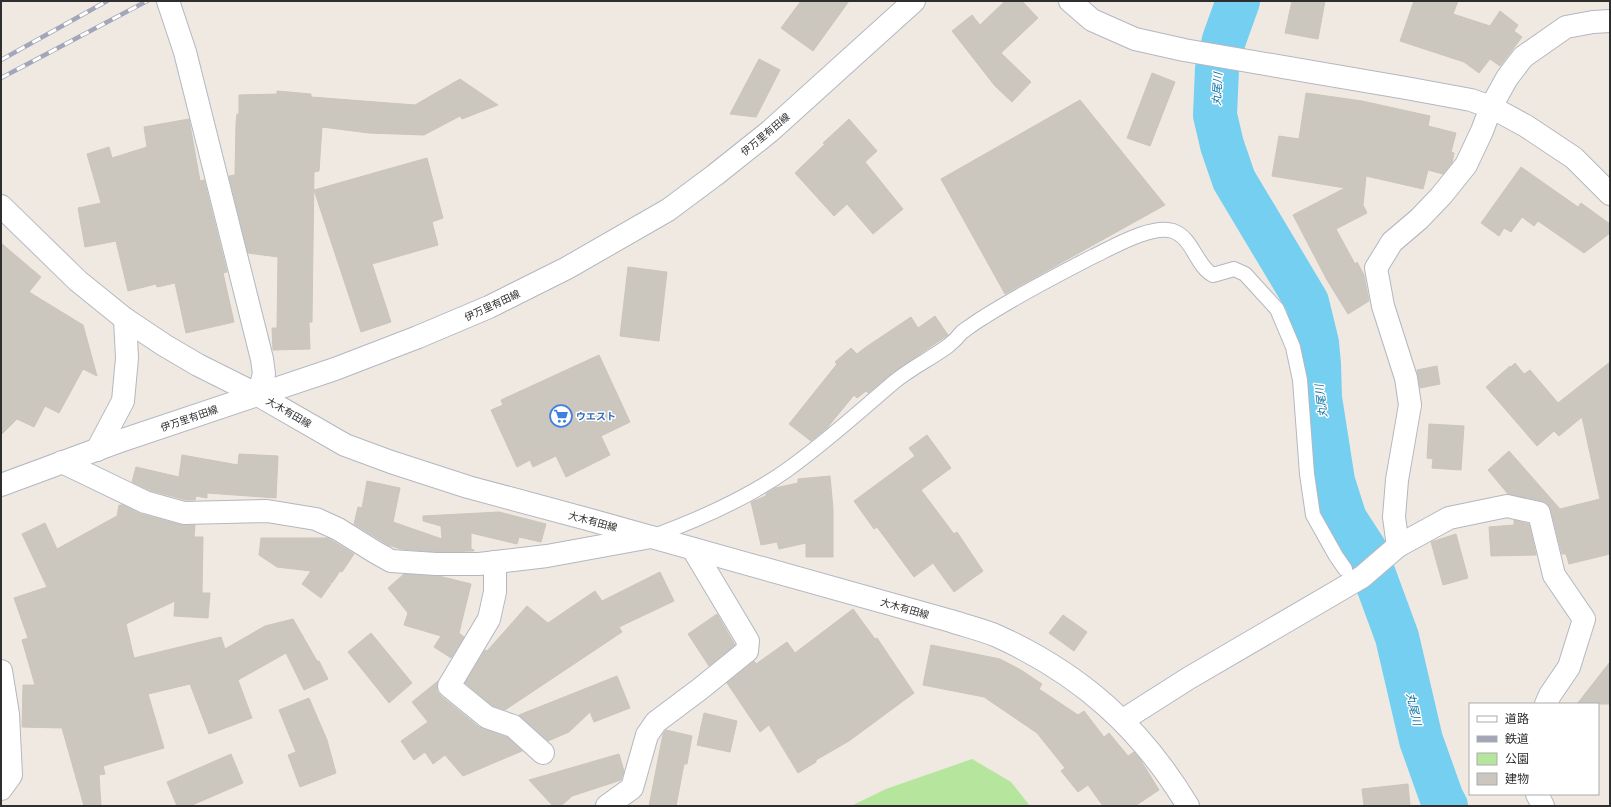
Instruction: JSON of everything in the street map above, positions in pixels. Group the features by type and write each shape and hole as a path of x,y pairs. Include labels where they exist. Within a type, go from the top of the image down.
{"street":[{"path":"168,1 185,52 262,359 264,374 258,395"},
{"name":"伊万里有田線","path":"1,485 62,462 335,369 418,337 489,307 567,268 668,210 715,175 769,132 914,1"},
{"path":"1070,1 1092,20 1135,39 1184,50 1471,100 1491,107 1526,126 1574,158 1610,194"},
{"path":"1398,546 1394,517 1398,473 1410,404 1406,378 1383,306 1376,268 1392,242 1419,219 1466,165 1482,131 1491,107 1507,78 1523,57 1566,27 1593,22 1610,21"},
{"name":"大木有田線","path":"1,206 78,281 125,319 164,346 258,395 345,445 391,462 468,487 936,617 996,636 1044,659 1086,687 1123,720 1155,759 1188,806"},
{"path":"98,450 123,401 127,358 125,319"},
{"path":"62,462 145,502 184,513 267,511 316,520 338,529 391,561 436,564 478,564 547,556 651,537"},
{"path":"1123,720 1189,678 1362,577 1398,546 1449,518 1506,506 1539,513 1554,575 1584,620 1568,667 1546,703"},
{"path":"607,806 632,788 647,735 656,722 700,689 746,651 748,641 693,549"},
{"path":"495,562 495,592 489,619 449,686 488,717 513,726 543,754"},
{"path":"1,670 8,714 11,775 1,789"},
{"path":"1538,795 1543,806"}],"lane":[{"path":"651,537 694,521 753,492 787,471 895,382 949,345 964,331 984,317 1028,291 1128,239 1154,231 1172,231 1180,235 1193,249 1207,272 1213,275 1234,269 1244,274 1277,309 1293,347 1300,380 1307,474 1313,515 1345,569"}],"green space":[{"path":"972,759 1011,782 1030,806 851,806 886,789"}],"building":[{"path":"801,1 849,1 813,51 781,28"},
{"path":"1005,1 1022,1 1038,18 1001,53 1031,82 1012,102 995,86 952,31 972,15 980,25"},
{"path":"1292,1 1325,1 1318,39 1285,33"},
{"path":"1414,1 1458,1 1453,14 1490,26 1500,11 1518,25 1514,31 1522,37 1500,66 1490,59 1479,73 1464,62 1400,41"},
{"path":"759,59 780,70 756,117 730,114"},
{"path":"1152,73 1175,82 1150,146 1127,138"},
{"path":"460,79 498,105 462,119 460,116 424,135 369,133 322,127 319,171 314,172 312,322 309,322 310,349 273,350 272,328 277,328 278,257 248,253 229,176 235,175 236,124 237,114 239,114 239,95 277,94 277,91 311,94 311,97 415,105"},
{"path":"1306,93 1362,101 1430,116 1428,126 1456,133 1451,152 1454,153 1452,163 1443,174 1428,170 1423,189 1366,176 1363,205 1367,213 1336,229 1355,264 1357,262 1364,275 1369,301 1348,314 1327,280 1293,215 1345,188 1272,176 1279,136 1299,139"},
{"path":"1080,100 1165,205 1005,294 941,179"},
{"path":"189,119 200,181 204,180 227,272 223,273 234,322 186,333 175,283 157,287 156,284 128,291 116,241 85,247 78,208 101,203 87,154 109,147 112,158 147,147 144,127"},
{"path":"849,119 877,151 865,162 903,209 873,234 847,204 834,216 795,173 825,144 823,143"},
{"path":"427,158 443,218 432,222 438,245 372,264 391,322 361,332 314,190"},
{"path":"1521,167 1578,207 1581,203 1610,224 1610,233 1584,253 1538,221 1534,226 1522,217 1511,232 1504,228 1499,236 1481,223"},
{"path":"1,243 41,277 29,292 83,325 97,376 83,369 59,413 45,406 34,427 17,419 1,435"},
{"path":"628,267 667,272 659,341 620,336"},
{"path":"935,316 948,335 896,370 868,393 866,391 857,398 854,395 827,428 811,441 789,424 837,364 835,362 851,348 857,354 911,317 918,328"},
{"name":"ウエスト","path":"599,355 630,422 601,436 610,455 566,477 556,456 533,467 530,460 517,467 491,410 503,405 501,400"},
{"path":"1610,362 1610,554 1569,564 1566,554 1562,554 1551,510 1548,504 1542,501 1508,494 1488,470 1509,451 1560,509 1600,499 1582,417 1559,436 1554,431 1537,446 1486,387 1515,363 1524,374 1530,370 1558,403"},
{"path":"1437,366 1440,384 1420,388 1417,370"},
{"path":"1429,424 1464,426 1461,470 1432,468 1433,459 1427,458"},
{"path":"927,435 951,468 921,490 954,534 957,532 983,571 954,592 933,563 914,577 877,527 874,529 854,501 915,456 909,448"},
{"path":"239,454 278,456 276,498 207,493 207,498 196,496 195,500 186,500 149,490 132,482 136,467 179,477 182,455 238,465"},
{"path":"830,476 833,509 833,557 806,557 806,543 779,549 777,542 761,545 751,502 766,496 766,494 775,488 798,483 798,479"},
{"path":"367,481 400,488 393,522 442,539 441,526 423,521 423,516 499,512 546,524 541,542 519,537 517,544 471,533 471,549 474,551 436,552 401,549 388,545 354,524 358,507 362,508"},
{"path":"119,505 123,505 141,514 181,525 195,525 194,537 203,537 202,593 210,593 208,618 174,616 175,601 126,624 134,658 221,637 225,649 265,626 293,619 317,661 319,661 328,679 304,690 286,653 238,680 252,718 209,734 190,684 148,694 164,748 103,766 105,774 99,775 101,806 84,806 62,728 22,727 23,685 35,685 22,640 28,638 14,598 47,587 22,534 45,523 57,549 117,516"},
{"path":"1514,520 1529,524 1536,555 1491,556 1489,527 1514,525"},
{"path":"1456,534 1468,578 1443,585 1431,542"},
{"path":"261,538 328,538 354,554 342,572 340,571 332,583 329,581 331,584 321,598 302,584 311,571 277,567 259,555"},
{"path":"660,572 674,601 619,627 622,632 505,710 493,706 465,683 485,650 487,651 527,606 548,623 595,591 602,601"},
{"path":"404,574 439,576 471,584 459,633 464,637 451,658 434,647 441,636 404,625 408,613 388,588"},
{"path":"853,609 875,639 877,638 914,693 849,741 816,760 816,762 798,773 769,725 760,732 727,683 754,661 756,664 787,642 795,653"},
{"path":"717,614 735,645 709,666 688,634"},
{"path":"1063,615 1087,632 1074,651 1049,633"},
{"path":"371,633 412,683 389,703 348,652"},
{"path":"931,645 1000,659 1021,670 1042,684 1039,689 1078,715 1084,711 1104,737 1109,733 1128,756 1134,752 1159,790 1135,806 1103,806 1088,785 1078,792 1061,771 1065,768 1037,733 984,697 923,685"},
{"path":"1610,662 1610,704 1578,703"},
{"path":"617,676 630,708 594,722 590,712 569,732 548,741 519,715"},
{"path":"438,681 437,691 441,696 479,727 507,737 522,751 463,776 445,755 433,764 425,752 414,760 401,741 428,722 412,702"},
{"path":"309,698 327,740 336,773 300,787 288,755 296,752 279,710"},
{"path":"704,713 737,721 730,752 697,745"},
{"path":"666,730 692,736 687,764 684,764 676,806 649,806 663,734"},
{"path":"231,754 243,783 190,806 177,806 167,782"},
{"path":"619,754 624,771 621,780 572,796 561,806 553,806 529,780"},
{"path":"1408,784 1410,806 1364,806 1362,789"}],"waterway":[{"name":"丸尾川","path":"1238,1 1224,40 1217,69 1215,115 1222,145 1234,180 1307,302 1317,343 1320,398 1333,481 1345,519 1365,550 1397,637 1421,740 1442,799 1446,806"}],"railway":[{"path":"1,60 107,1"},
{"path":"1,78 147,1"}],"place":[{"name":"ウエスト","path":"561,416"}]}
